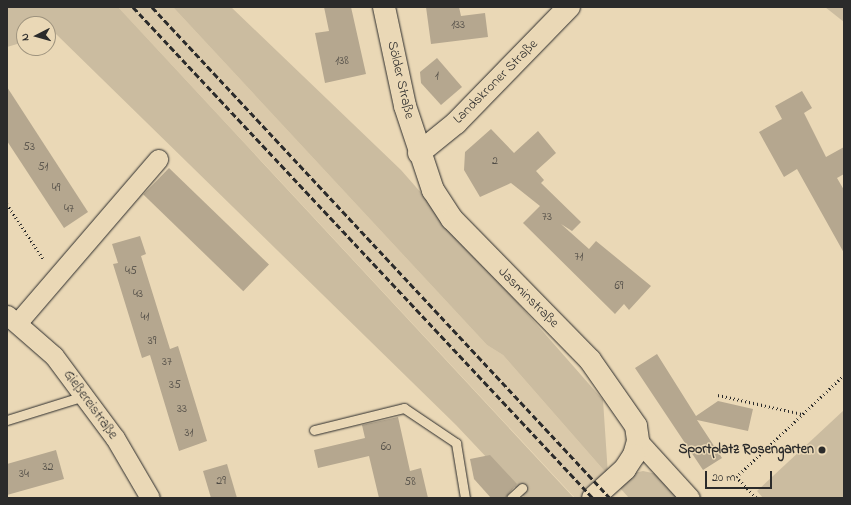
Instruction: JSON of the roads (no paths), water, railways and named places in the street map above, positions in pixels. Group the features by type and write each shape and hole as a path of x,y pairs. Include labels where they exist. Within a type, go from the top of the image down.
{"street":[{"name":"Sölder Straße","path":"384,7 396,68 419,153"},
{"name":"Landskroner Straße","path":"419,153 456,123 569,7"},
{"name":"Jasminstraße","path":"419,153 434,190 452,219 603,376 628,410 638,441 690,498"},
{"name":"Gießereistraße","path":"150,498 115,438 54,356 12,319 56,276 158,159"},
{"path":"594,498 625,469 638,441"}],"lane":[{"path":"7,420 84,396"},
{"path":"314,430 404,408 456,443 465,498"},
{"path":"511,498 522,488"}],"railway":[{"path":"133,7 593,498"},
{"path":"152,7 610,498"}],"place":[{"name":"Sportplatz Rosengarten","path":"822,450"}]}
